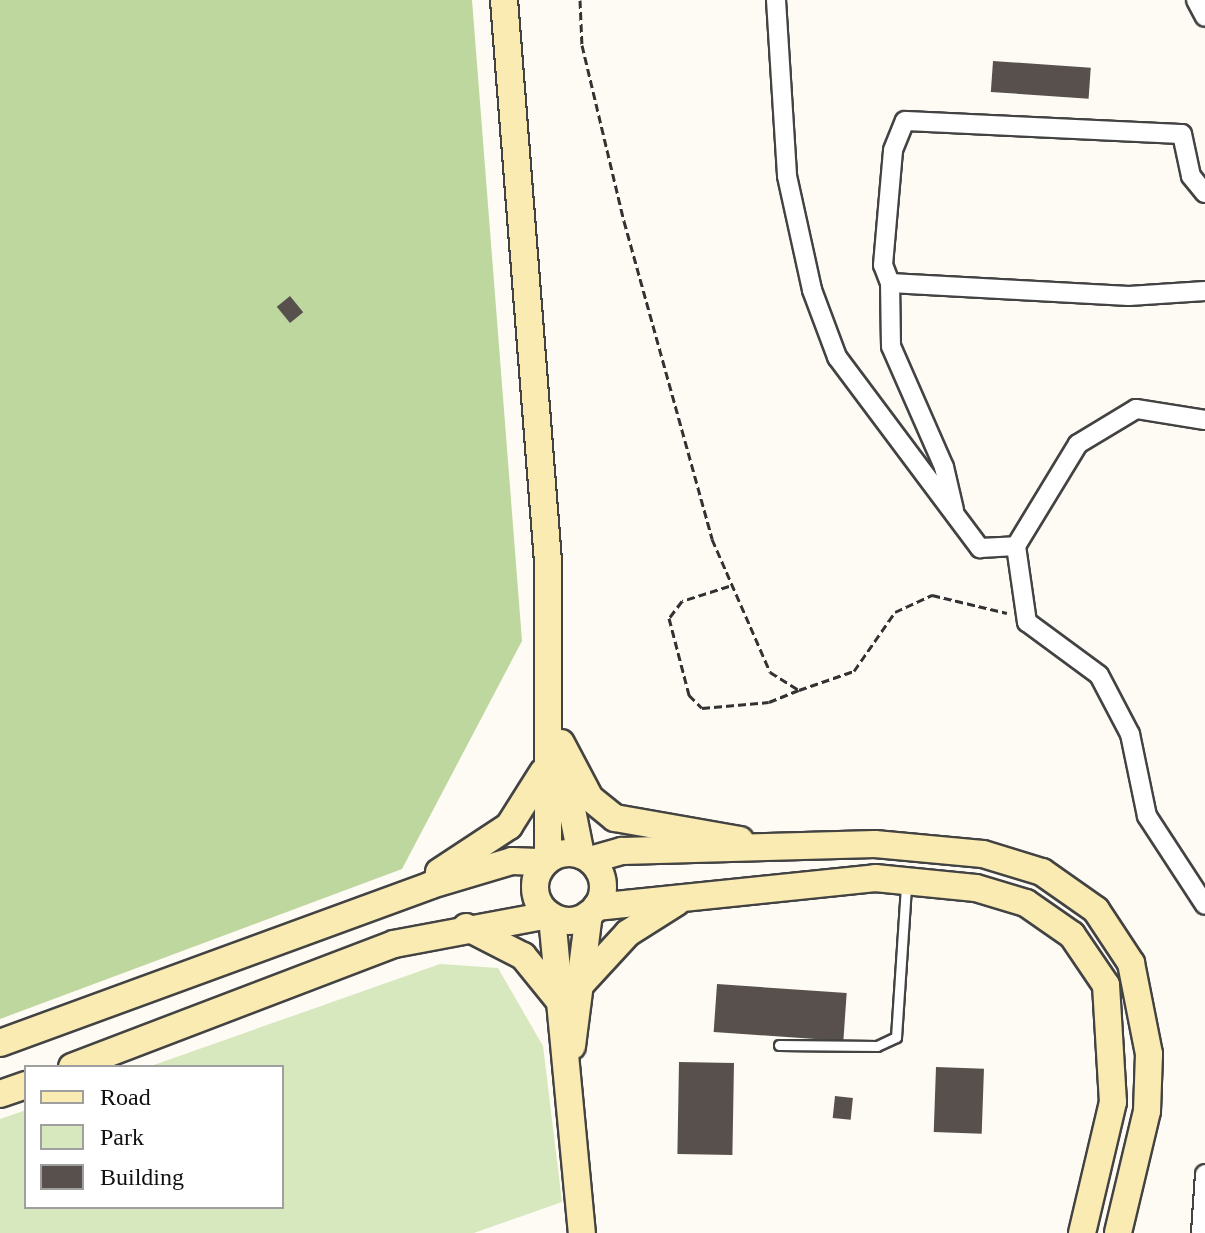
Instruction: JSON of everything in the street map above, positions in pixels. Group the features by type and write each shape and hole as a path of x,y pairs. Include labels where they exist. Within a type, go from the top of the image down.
{"main road":[{"path":"504,0 548,562 553,710 546,765 546,860 534,889 550,916 558,999 569,1057 575,1231"},
{"path":"553,710 586,857 601,877 569,1057"},
{"path":"561,743 590,798 615,818 723,832 748,848"},
{"path":"431,885 443,866 509,826 546,765"},
{"path":"0,1043 431,885 512,861 586,857 622,851 875,844 983,854 1042,872 1096,910 1131,963 1149,1054 1147,1111 1118,1233"},
{"path":"77,1065 394,944 463,926 696,894 906,881 976,888 1026,903 1072,935 1106,985 1113,1102 1082,1233"},
{"path":"581,984 628,933 696,894"},
{"path":"463,926 523,956 558,999"},
{"path":"0,1094 24,1086"}],"street":[{"path":"776,0 779,116 812,290 837,357 867,406 980,548 1016,546"},
{"path":"955,516 944,467 891,346 890,283 883,265 893,150 905,121 1182,134 1191,176 1205,193"},
{"path":"890,283 1129,296 1205,291"},
{"path":"1205,420 1136,409 1078,444 1016,546 1027,622 1099,675 1130,734 1147,816 1205,905"},
{"path":"1201,1233 1205,1174"}],"lane":[{"path":"779,1045 877,1046 896,1037 906,881"}],"path":[{"path":"580,0 582,45 624,221 729,586 770,672 799,690"},
{"path":"729,586 682,601 669,618 689,695 702,708 769,702 854,671 895,612 932,595 1027,622"}],"green space":[{"path":"0,0 472,0 522,641 402,869 0,1019"},
{"path":"440,964 498,968 543,1046 562,1202 474,1233 0,1233 0,1119 24,1111 24,1209 284,1209 284,1065 154,1065"}],"building":[{"path":"993,61 1091,68 1089,99 991,92"},
{"path":"290,296 303,312 290,323 277,307"},
{"path":"717,984 847,993 843,1041 714,1032"},
{"path":"679,1062 734,1063 732,1155 677,1154"},
{"path":"936,1067 984,1069 982,1134 934,1132"},
{"path":"835,1096 853,1098 851,1120 833,1118"}]}
